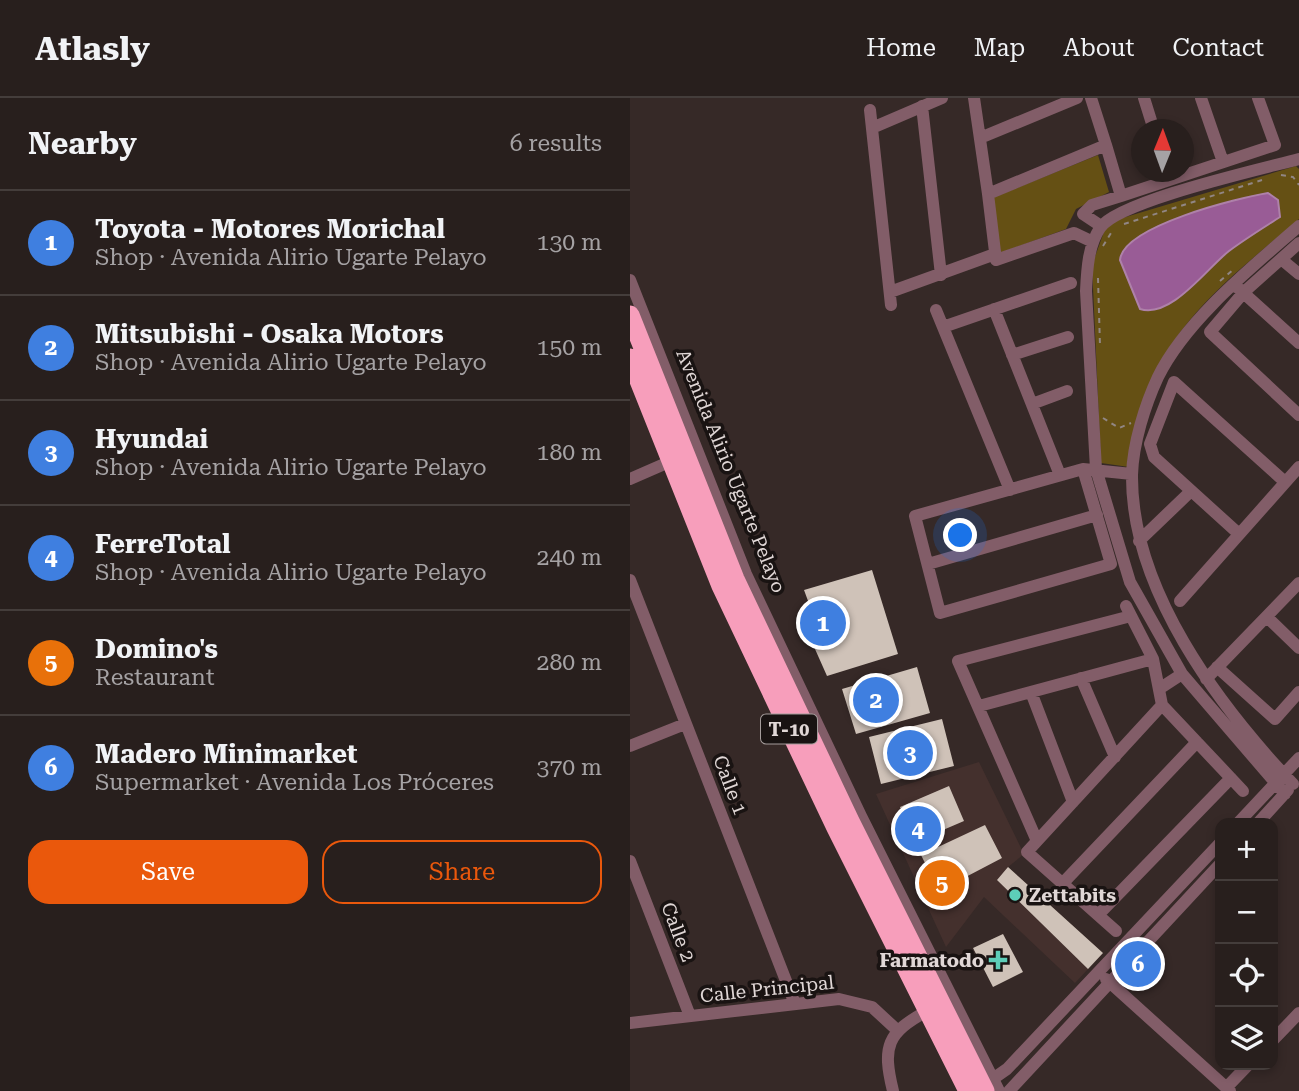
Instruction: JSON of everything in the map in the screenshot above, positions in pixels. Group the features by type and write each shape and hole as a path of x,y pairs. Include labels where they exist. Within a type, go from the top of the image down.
{"highway":[{"name":"Avenida Alirio Ugarte Pelayo","path":"630,315 730,567 818,756 986,1087"},
{"name":"T-10","path":"630,358 669,462 760,670 927,1011 986,1087"},
{"path":"818,756 844,780 850,821"}],"street":[{"path":"872,128 942,98"},
{"path":"974,98 996,260 1074,233 1083,214 1092,205 1155,182"},
{"path":"980,138 1077,98"},
{"path":"1091,98 1121,196"},
{"path":"1144,98 1151,119"},
{"path":"1201,98 1223,162"},
{"path":"1194,170 1275,145 1258,98"},
{"path":"922,106 941,275"},
{"path":"870,110 891,299 941,275 995,254"},
{"path":"988,194 1106,145"},
{"path":"1132,474 1089,469 915,516 940,613 1111,564 1097,515 1089,469 1087,264 1096,247 1101,226 1120,213 1175,193 1299,159"},
{"path":"1083,214 1101,226"},
{"path":"1279,779 1206,679 1172,621 1139,541 1132,474 1143,417 1159,375 1193,328 1233,283 1299,226"},
{"path":"1074,233 1096,247"},
{"path":"1299,243 1244,292 1210,332 1299,415"},
{"path":"1281,259 1299,274"},
{"name":"Avenida Alirio Ugarte Pelayo","path":"630,280 747,574 986,1087"},
{"path":"943,327 1071,283"},
{"path":"1233,283 1299,343"},
{"path":"994,309 1060,475"},
{"path":"936,310 1010,490"},
{"path":"1012,355 1068,337"},
{"path":"1240,534 1154,457 1150,444 1174,382 1285,482"},
{"path":"1032,404 1067,391"},
{"path":"630,479 669,462"},
{"path":"1180,601 1299,467"},
{"path":"1089,469 1130,582 1182,674 1279,779 1292,786 1263,818"},
{"path":"1139,541 1190,492"},
{"path":"928,564 1097,515"},
{"name":"Calle 1","path":"630,580 795,1004"},
{"path":"1206,679 1298,586"},
{"path":"1037,841 958,661 1129,611 1153,659 1163,705 1243,791"},
{"path":"1267,617 1299,648"},
{"path":"979,706 1153,659"},
{"path":"1217,667 1275,719 1299,692"},
{"path":"1159,689 1182,674"},
{"path":"1081,678 1115,757"},
{"path":"1031,692 1073,802"},
{"path":"1116,931 1027,852 1163,705"},
{"path":"630,747 685,724"},
{"path":"1063,883 1198,742"},
{"path":"1243,818 1299,758"},
{"path":"1098,915 1231,778"},
{"path":"986,1087 1100,974 1215,848"},
{"name":"Calle 2","path":"630,861 690,1016"},
{"path":"1009,1091 1215,869"},
{"path":"1100,974 1228,1089 1244,1070"},
{"name":"Calle Principal","path":"630,1023 839,999 861,1003 879,1012 897,1030"},
{"path":"893,1091 888,1048 897,1030 927,1011"},
{"path":"1278,1035 1299,1013"},
{"path":"1049,1026 1060,1037"}],"path":[{"path":"1278,175 1293,177 1299,185"},
{"path":"1121,225 1265,179"},
{"path":"1096,247 1116,228"},
{"path":"1098,279 1100,348"}],"shaded area":[{"path":"1098,155 1109,192 1076,209 1066,229 1000,253 992,198"},
{"path":"1296,166 1299,169 1299,219 1219,288 1183,328 1156,373 1129,467 1101,463 1092,265 1105,229 1119,219"},
{"path":"1268,193 1278,200 1280,217 1229,251 1176,300 1152,310 1140,309 1120,260 1126,248 1160,225 1209,207"},
{"path":"979,762 1024,854 1008,867 1103,953 1075,983 984,897 946,947 876,794"}],"building":[{"path":"872,570 898,654 827,676 799,613 811,609 804,590"},
{"path":"917,667 930,713 856,734 842,689"},
{"path":"942,719 954,766 881,784 869,737"},
{"path":"949,786 964,821 915,842 900,807"},
{"path":"985,825 1002,858 939,891 921,855"},
{"path":"1008,867 1103,953 1088,969 997,880"},
{"name":"Farmatodo","path":"1003,934 1023,972 993,987 973,948"}],"place":[{"name":"Toyota - Motores Morichal","path":"823,623"},
{"name":"Mitsubishi - Osaka Motors","path":"876,700"},
{"name":"Hyundai","path":"910,753"},
{"name":"FerreTotal","path":"918,829"},
{"name":"Domino's","path":"942,883"},
{"name":"Zettabits","path":"1015,895"},
{"name":"Farmatodo","path":"998,960"},
{"name":"Madero Minimarket","path":"1138,964"}]}
